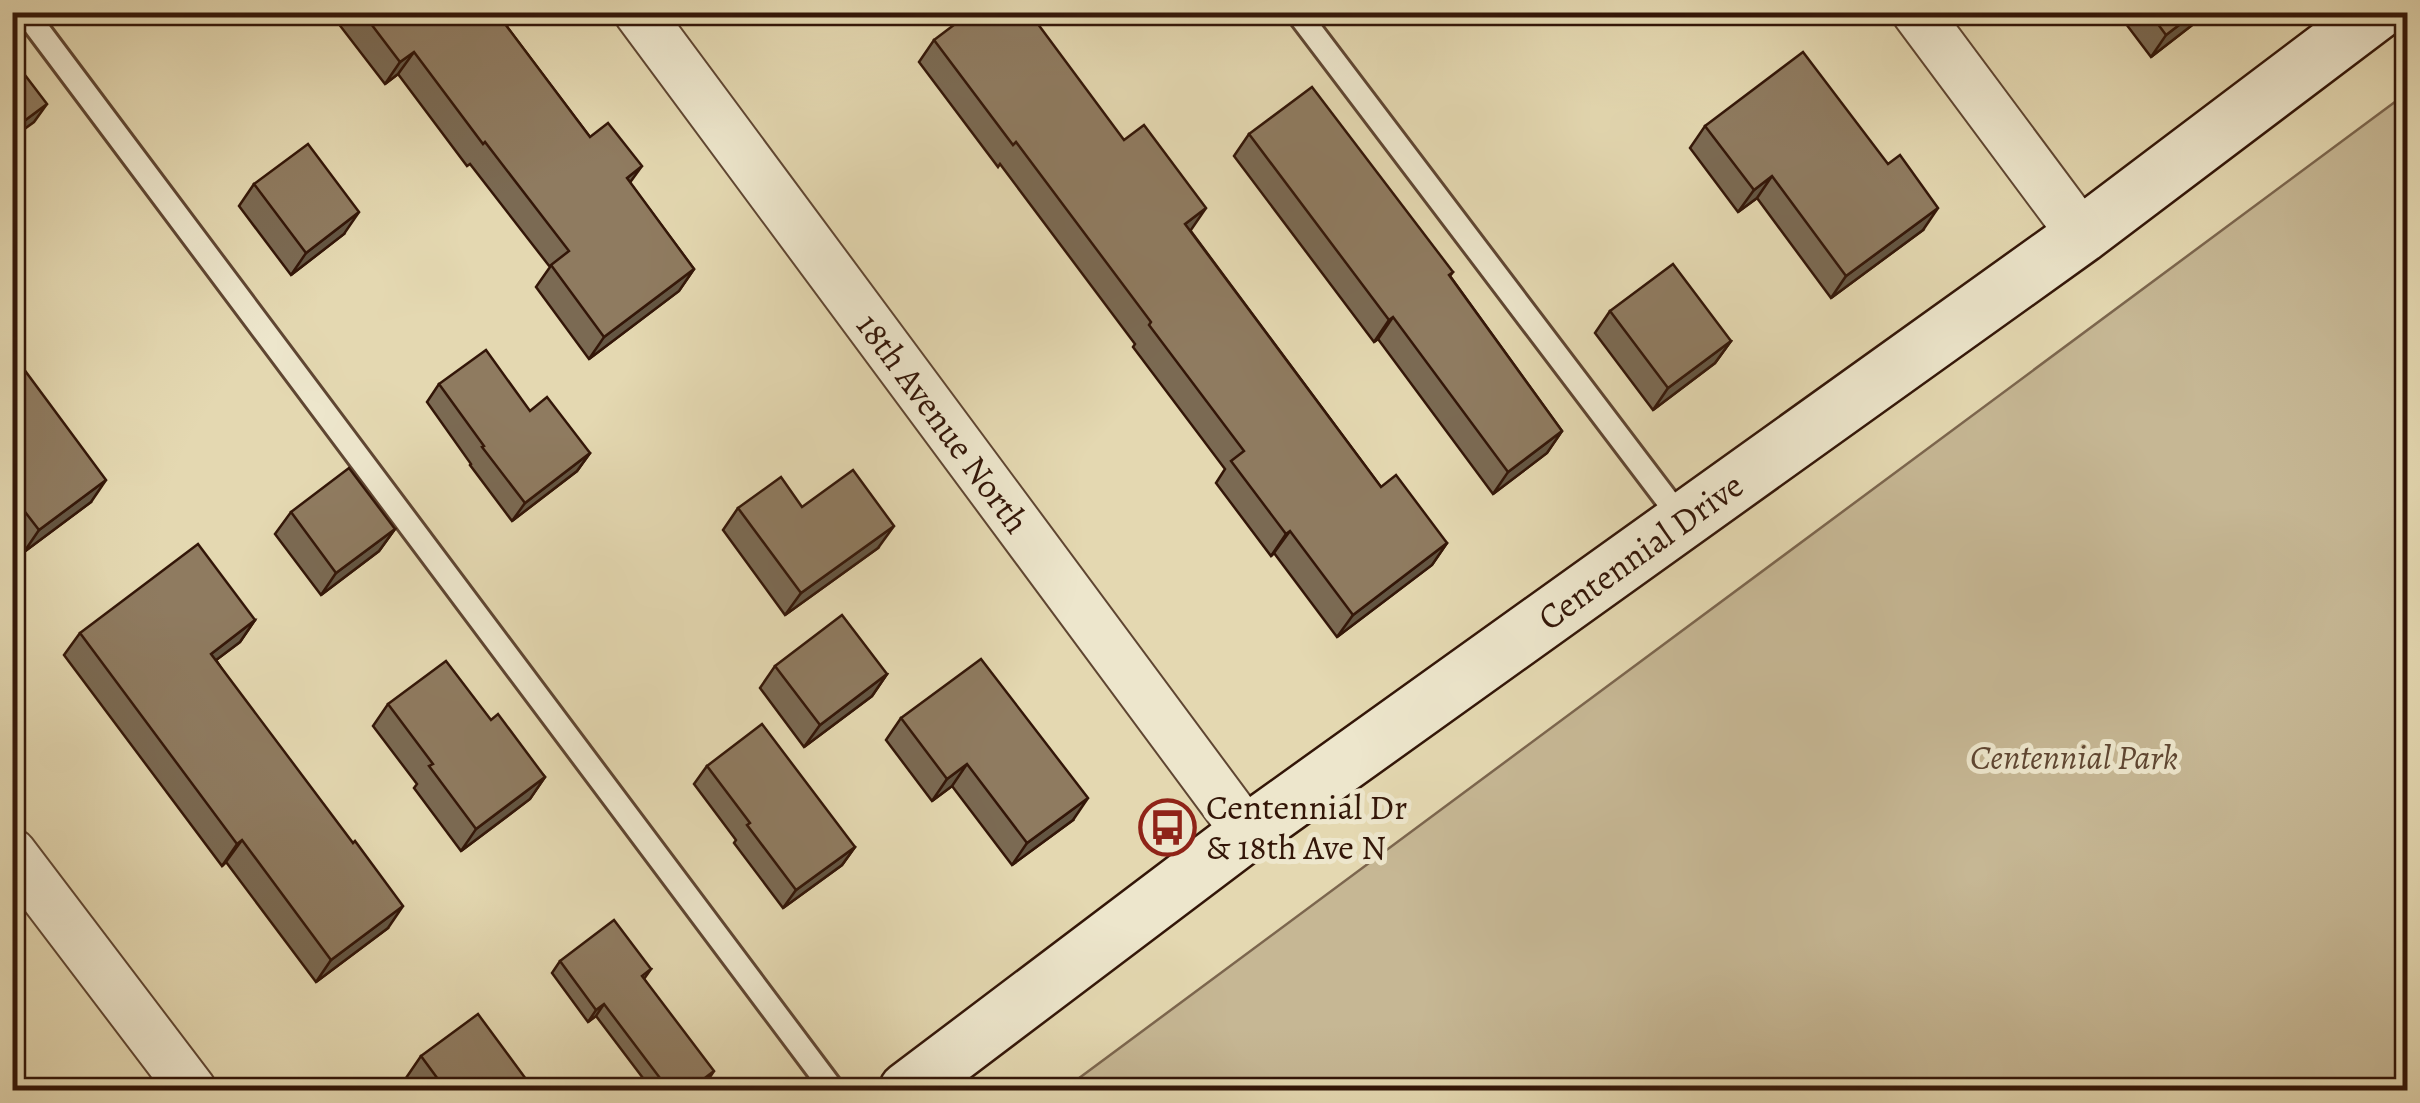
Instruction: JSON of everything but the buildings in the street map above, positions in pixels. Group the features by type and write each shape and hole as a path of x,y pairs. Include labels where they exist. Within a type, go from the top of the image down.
{"street":[{"name":"18th Avenue North","path":"638,12 1247,833"},
{"path":"1916,12 2082,235"},
{"name":"Centennial Drive","path":"907,1090 1247,833 2082,235 2377,12"},
{"path":"12,854 192,1090"}],"lane":[{"path":"25,12 833,1090"},
{"path":"1297,12 1683,521"}],"green space":[{"name":"Centennial Park","path":"2407,93 2407,1090 1063,1090"}],"place":[{"name":"Centennial Dr & 18th Ave N","path":"1167,827"}]}
